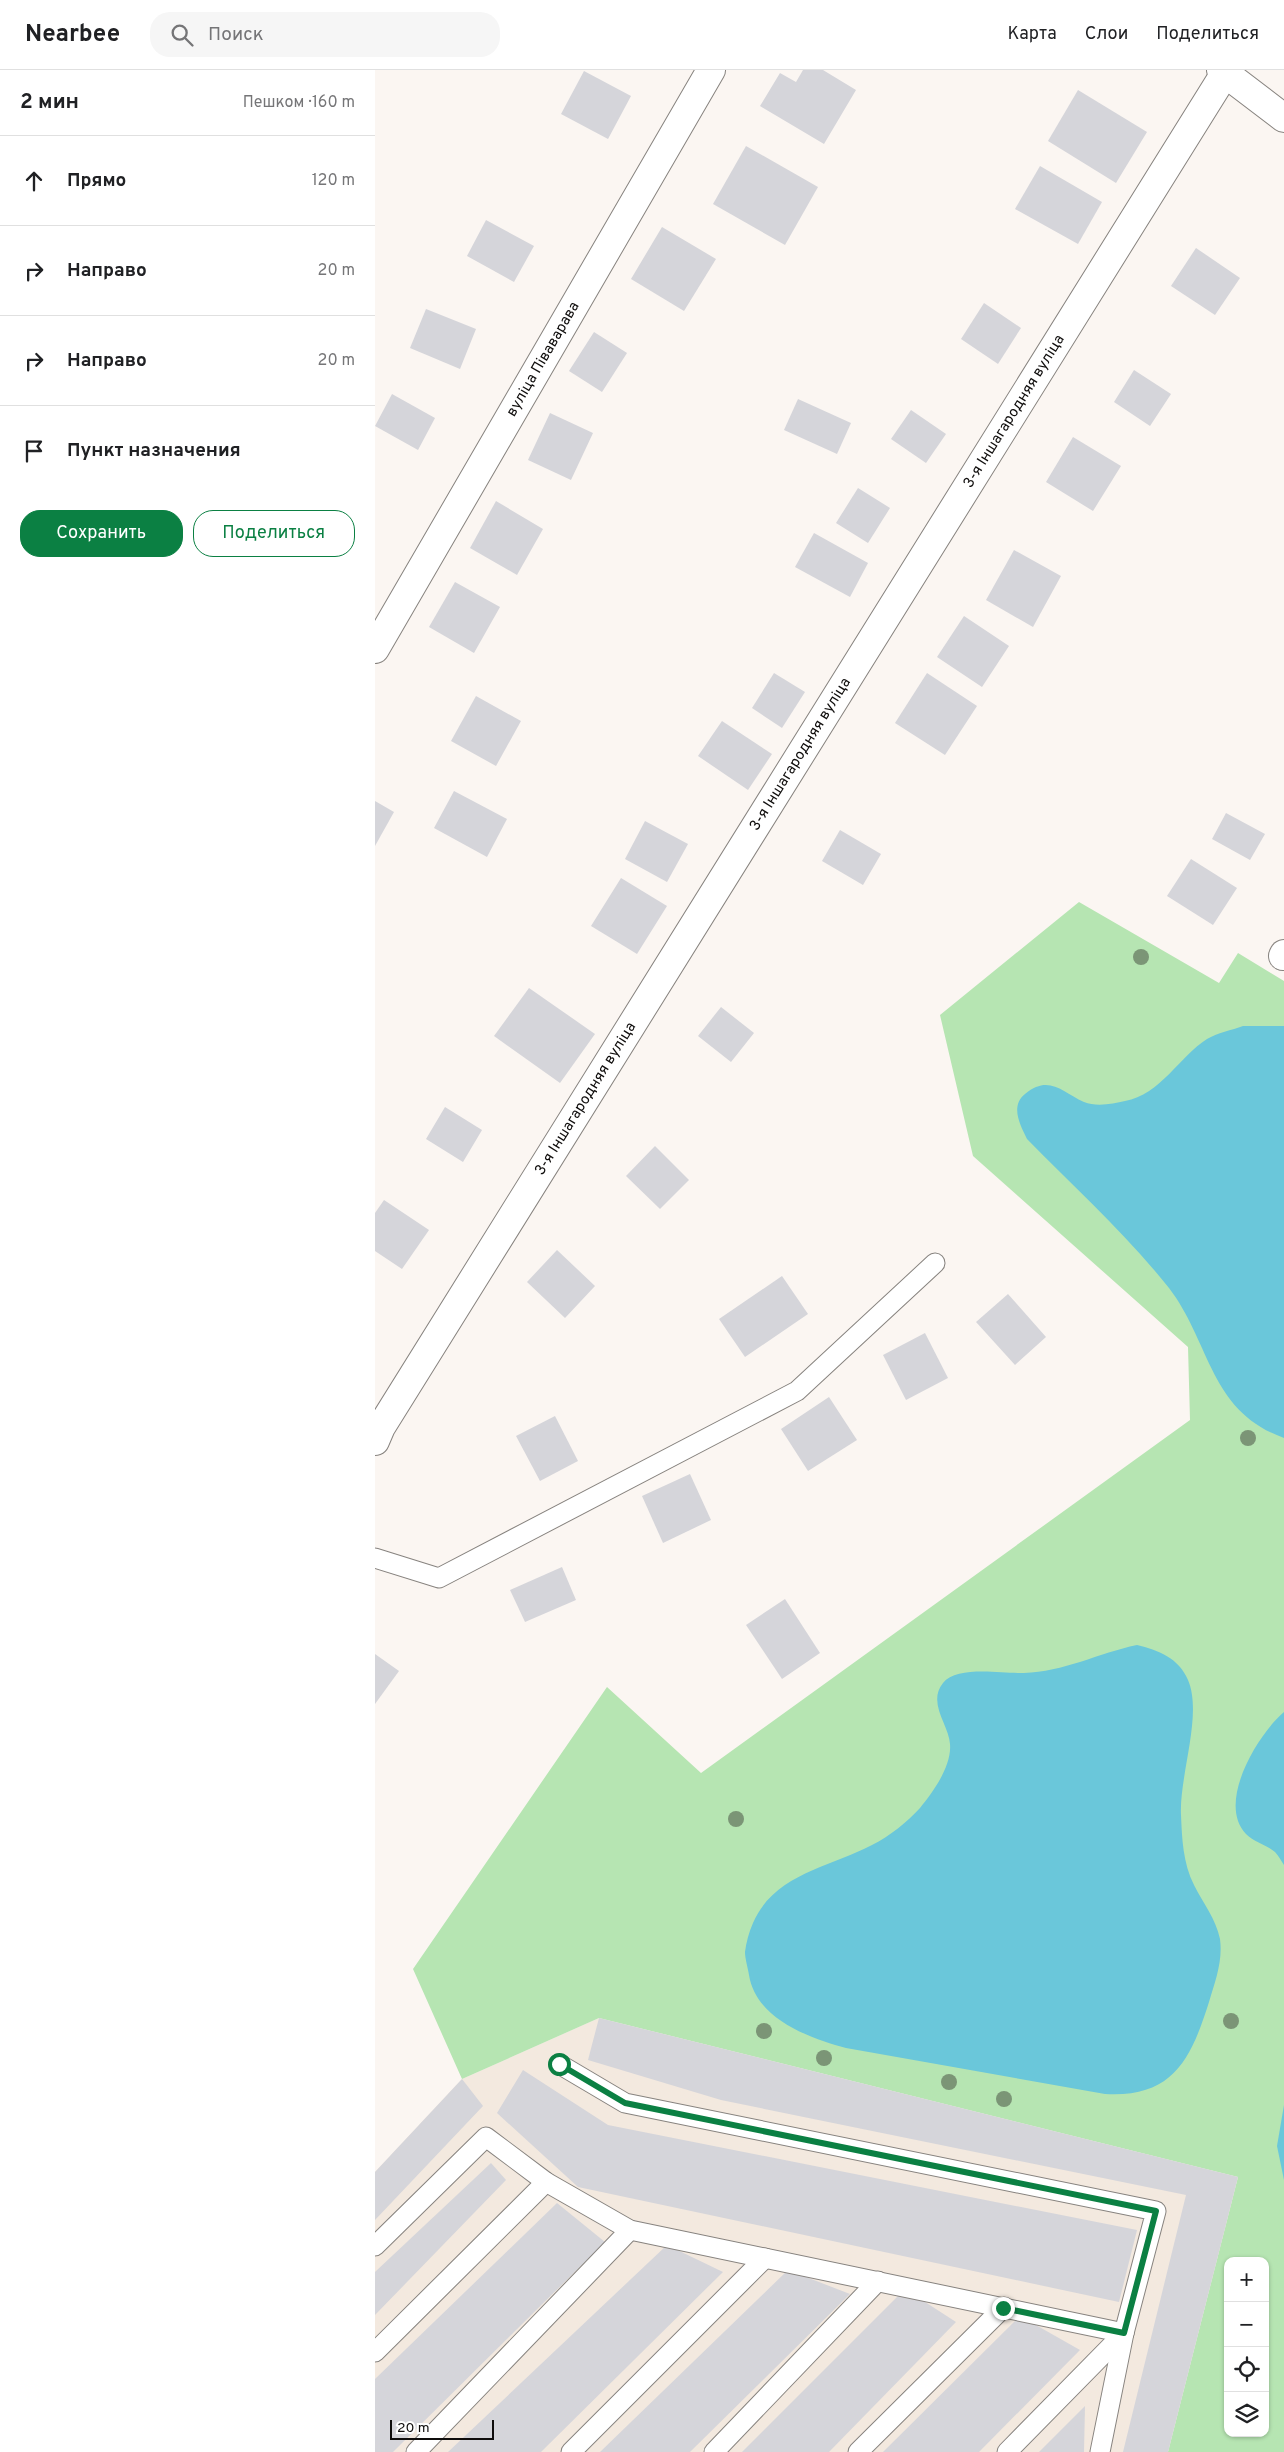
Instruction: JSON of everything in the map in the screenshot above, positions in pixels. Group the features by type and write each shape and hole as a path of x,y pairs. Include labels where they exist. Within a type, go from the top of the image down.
{"street":[{"name":"вуліца Піваварава","path":"375,649 711,70"},
{"path":"1224,71 1284,118"},
{"name":"3-я Іншагародняя вуліца","path":"377,1431 1224,71"}],"lane":[{"path":"375,1558 439,1578 788,1396 797,1391 935,1263"},
{"path":"559,2064 625,2103 1156,2211 1124,2333 1100,2452"},
{"path":"375,2246 486,2137 546,2182 630,2230 1124,2333"},
{"path":"375,2352 546,2182"},
{"path":"416,2452 630,2230"},
{"path":"571,2452 765,2258"},
{"path":"714,2452 878,2281"},
{"path":"859,2452 1003,2308"},
{"path":"1007,2452 1124,2333"}],"shaded area":[{"path":"599,2018 1238,2177 1168,2452 375,2452 375,2172 462,2079"}],"green space":[{"path":"1079,902 1219,983 1238,953 1284,981 1284,2452 1168,2452 1238,2177 599,2018 462,2079 413,1969 607,1687 701,1773 1190,1420 1188,1347 973,1156 940,1015"}],"water":[{"path":"1243,1026 1284,1026 1284,1438 1259,1426 1240,1411 1214,1374 1183,1309 1169,1288 1118,1230 1027,1139 1017,1110 1020,1099 1041,1085 1055,1087 1084,1102 1094,1104 1115,1103 1137,1097 1159,1083 1197,1046 1207,1039"},
{"path":"1137,1645 1160,1652 1179,1666 1188,1680 1192,1694 1192,1728 1181,1799 1185,1860 1190,1877 1218,1932 1221,1947 1214,1987 1202,2022 1195,2041 1176,2071 1163,2082 1147,2089 1128,2094 1105,2094 846,2048 816,2039 801,2032 773,2015 762,2004 754,1990 749,1975 745,1952 750,1930 762,1906 775,1893 805,1874 856,1853 892,1833 925,1802 945,1770 950,1752 949,1737 940,1714 937,1698 943,1683 950,1677 969,1672 1038,1672 1067,1666"},
{"path":"1284,1712 1284,1865 1275,1852 1246,1834 1238,1821 1236,1805 1238,1788 1253,1752 1263,1736"},
{"path":"1284,2105 1284,2180 1277,2146"}],"building":[{"path":"803,70 823,70 856,90 824,144 760,106 780,73 796,82"},
{"path":"584,71 631,96 608,139 561,114"},
{"path":"1078,90 1147,132 1116,183 1048,141"},
{"path":"746,146 818,187 785,245 713,204"},
{"path":"1040,166 1102,202 1078,244 1015,209"},
{"path":"486,220 534,246 514,282 467,256"},
{"path":"662,227 716,259 684,311 631,279"},
{"path":"1196,248 1240,278 1215,315 1171,286"},
{"path":"984,303 1021,328 998,364 961,339"},
{"path":"426,309 476,329 460,369 410,348"},
{"path":"594,332 627,353 602,392 569,371"},
{"path":"1134,370 1171,394 1150,426 1114,402"},
{"path":"392,394 435,418 418,450 375,426"},
{"path":"798,399 851,423 837,454 784,430"},
{"path":"911,410 946,434 926,463 891,439"},
{"path":"550,413 593,433 571,480 528,460"},
{"path":"1073,437 1121,466 1093,511 1046,482"},
{"path":"858,488 890,508 868,543 836,523"},
{"path":"496,501 543,529 517,575 470,548"},
{"path":"814,533 868,563 850,597 795,567"},
{"path":"1014,550 1061,576 1033,627 986,600"},
{"path":"455,582 500,607 474,653 429,627"},
{"path":"964,616 1009,646 982,687 937,657"},
{"path":"774,673 805,692 782,728 752,708"},
{"path":"927,673 977,706 945,755 895,723"},
{"path":"476,696 521,721 496,766 451,741"},
{"path":"722,721 772,754 748,790 698,756"},
{"path":"454,791 507,819 487,857 434,828"},
{"path":"375,801 394,812 375,846"},
{"path":"1226,813 1265,834 1250,860 1212,839"},
{"path":"645,821 688,844 667,882 625,859"},
{"path":"840,830 881,854 863,885 822,861"},
{"path":"1191,859 1237,888 1213,925 1167,896"},
{"path":"621,878 667,906 637,954 591,926"},
{"path":"529,988 595,1034 560,1083 494,1036"},
{"path":"721,1007 754,1033 731,1062 698,1036"},
{"path":"445,1107 482,1130 463,1162 426,1139"},
{"path":"655,1146 689,1180 660,1209 626,1176"},
{"path":"384,1200 429,1230 402,1269 375,1251 375,1213"},
{"path":"557,1250 595,1286 565,1318 527,1282"},
{"path":"782,1276 808,1314 745,1357 719,1319"},
{"path":"1008,1294 1046,1337 1015,1365 976,1322"},
{"path":"925,1333 948,1378 906,1400 883,1355"},
{"path":"829,1397 857,1440 808,1471 781,1429"},
{"path":"555,1416 578,1461 540,1481 516,1436"},
{"path":"690,1474 711,1520 663,1543 642,1496"},
{"path":"562,1567 576,1600 525,1622 510,1590"},
{"path":"785,1599 820,1653 782,1679 746,1625"},
{"path":"375,1654 399,1671 375,1704"},
{"path":"599,2018 1238,2177 1168,2452 1123,2452 1186,2195 721,2100 588,2060"},
{"path":"523,2070 608,2125 1137,2230 1119,2302 578,2187 497,2113"},
{"path":"462,2079 483,2106 375,2220 375,2172"},
{"path":"491,2163 506,2180 375,2315 375,2272"},
{"path":"557,2203 605,2242 393,2452 375,2452 375,2379"},
{"path":"667,2245 723,2272 541,2452 448,2452"},
{"path":"788,2270 850,2294 690,2452 600,2452"},
{"path":"905,2289 956,2322 829,2452 742,2452"},
{"path":"1020,2316 1080,2350 979,2452 883,2452"},
{"path":"1085,2406 1084,2452 1039,2452"}],"route":[{"path":"559,2064 625,2103 1156,2211 1124,2333 1003,2308"}]}
